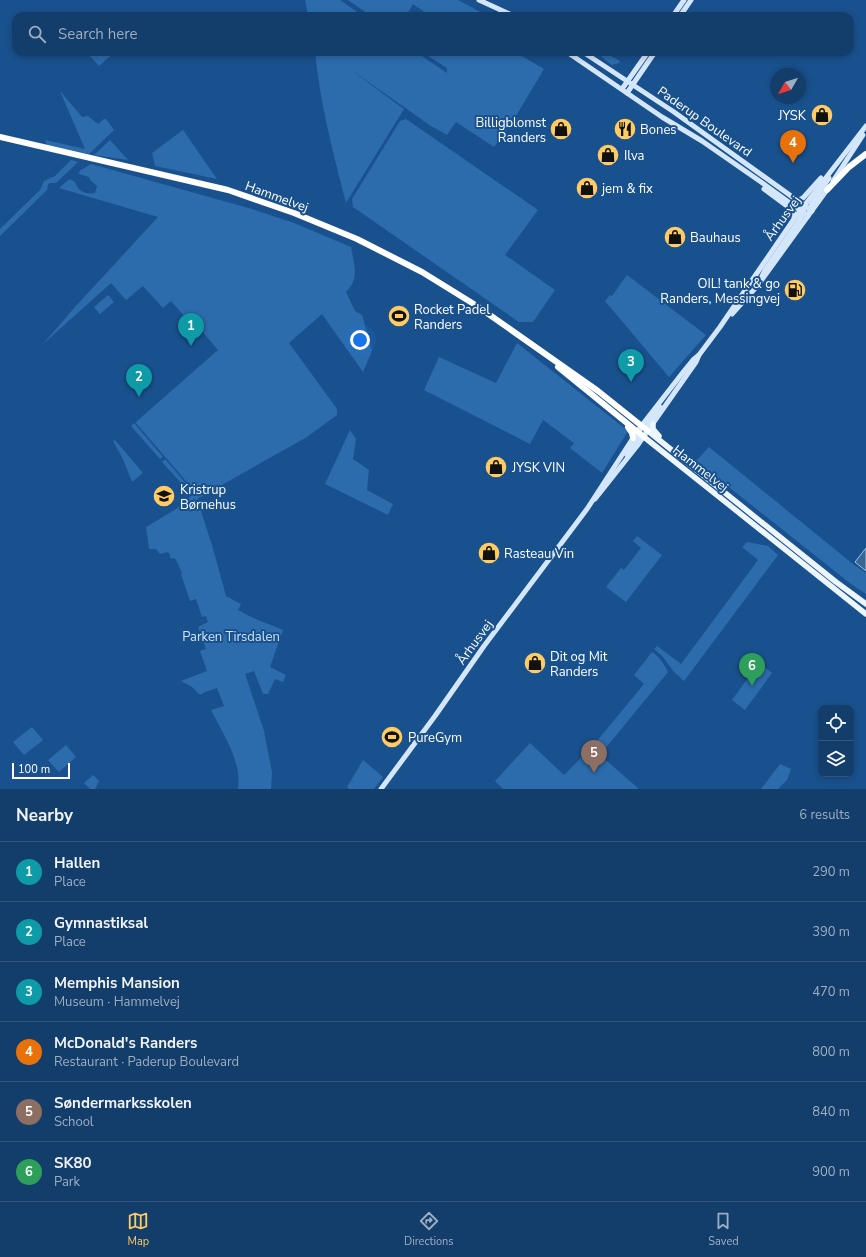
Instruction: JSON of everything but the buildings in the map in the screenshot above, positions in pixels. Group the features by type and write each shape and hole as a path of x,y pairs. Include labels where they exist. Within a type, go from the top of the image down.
{"highway":[{"name":"Hammelvej","path":"0,137 228,190 294,213 357,239 422,272 477,306 598,391 643,431"},
{"path":"827,190 849,167 866,154"},
{"name":"Hammelvej","path":"522,338 583,387 643,431"}],"main road":[{"path":"479,0 505,12"},
{"path":"676,12 684,0"},
{"path":"683,12 691,0"},
{"name":"Paderup Boulevard","path":"573,56 807,212"},
{"name":"Paderup Boulevard","path":"589,56 632,84 798,200 807,212"},
{"path":"622,89 645,56"},
{"path":"627,93 652,56"},
{"name":"Århusvej","path":"720,327 758,285 843,155 866,126"},
{"name":"Århusvej","path":"587,509 613,478 643,431 693,366 699,355 794,219 807,212 827,190 866,130"},
{"path":"798,200 803,198 843,155"},
{"path":"726,158 792,209 794,219"},
{"name":"Århusvej","path":"381,789 435,717 484,646 587,509 649,423 684,371 699,355"},
{"name":"Hammelvej","path":"643,431 702,475 836,582 866,604"},
{"name":"Hammelvej","path":"643,431 866,614"}],"green space":[{"path":"305,0 340,0 357,12 307,12"},
{"path":"348,0 458,0 480,12 424,12 413,4 408,12 365,12"},
{"path":"90,56 110,56 99,66"},
{"path":"315,56 422,56 447,73 447,68 428,56 522,56 544,69 516,116 494,147 456,122 447,135 431,126 347,67 404,109 346,203 332,147"},
{"path":"602,56 611,56 620,61 619,63 612,65"},
{"path":"60,91 82,117 88,116 98,124 106,119 114,130 89,154 47,145 45,140 85,149"},
{"path":"406,119 538,210 505,255 555,290 533,322 519,322 353,207 352,199 400,121"},
{"path":"183,130 217,179 155,166 152,153"},
{"path":"110,140 128,160 94,155"},
{"path":"71,160 78,162 56,183 48,184 47,190 0,236 0,229 40,190 44,181 55,176"},
{"name":"Parken Tirsdalen","path":"91,164 252,209 294,223 351,247 355,276 346,292 355,311 362,315 372,351 363,372 322,314 289,343 337,409 337,415 307,437 197,499 226,596 241,604 238,610 283,630 270,667 286,675 283,682 275,679 268,694 263,694 254,671 245,674 264,731 272,773 271,789 238,789 237,768 234,758 226,738 211,710 224,706 217,688 200,695 192,687 181,681 207,671 200,651 206,649 198,627 208,622 206,616 202,617 196,599 190,601 181,574 182,573 176,560 174,558 171,559 169,553 167,552 160,554 156,549 149,549 146,527 176,509 192,495 197,494 136,423 218,350 196,324 193,326 171,301 163,308 143,286 126,300 111,283 43,344 158,217 59,188 70,179 75,182 82,192 95,193 97,186 90,180 89,177 78,173"},
{"path":"627,275 706,335 669,377 605,301 610,295 612,296"},
{"path":"108,295 114,302 100,314 94,307"},
{"path":"517,343 628,431 602,473 570,448 574,443 543,420 530,444 424,390 439,357 496,383"},
{"path":"134,423 163,457 160,459 131,426"},
{"path":"350,430 356,439 353,459 369,470 367,490 393,504 388,515 325,484"},
{"path":"115,440 143,473 132,482 123,459 113,441"},
{"path":"709,447 866,573 866,594 851,584 696,461"},
{"path":"165,459 194,493 192,495 162,462"},
{"path":"637,536 662,555 626,602 606,587 621,568 624,570 641,548 633,541"},
{"path":"747,542 768,546 778,555 684,681 654,649 657,646 681,664 758,560 742,547"},
{"path":"652,652 662,661 668,672 600,755 639,789 503,789 495,781 530,743 564,775 592,747 644,684 634,675"},
{"path":"759,663 772,673 745,710 732,700"},
{"path":"32,727 43,740 24,755 13,742"},
{"path":"66,745 76,757 59,772 48,760"},
{"path":"363,760 383,777 374,789 349,789 347,787"},
{"path":"780,764 791,769 787,780 778,789 761,789"},
{"path":"93,775 99,781 95,789 90,789 84,783"}],"shaded area":[{"path":"866,548 866,571 855,562"}],"place":[{"name":"JYSK","path":"822,115"},
{"name":"Billigblomst Randers","path":"561,129"},
{"name":"Bones","path":"625,129"},
{"name":"Ilva","path":"608,155"},
{"name":"McDonald's Randers","path":"793,163"},
{"name":"jem & fix","path":"587,188"},
{"name":"Bauhaus","path":"675,237"},
{"name":"OIL! tank & go Randers, Messingvej","path":"795,290"},
{"name":"Rocket Padel Randers","path":"399,316"},
{"name":"Hallen","path":"191,346"},
{"name":"Memphis Mansion","path":"631,382"},
{"name":"Gymnastiksal","path":"139,397"},
{"name":"JYSK VIN","path":"496,467"},
{"name":"Kristrup Børnehus","path":"164,496"},
{"name":"Rasteau Vin","path":"489,553"},
{"name":"Dit og Mit Randers","path":"535,663"},
{"name":"SK80","path":"752,686"},
{"name":"PureGym","path":"392,737"},
{"name":"Søndermarksskolen","path":"594,773"}]}
